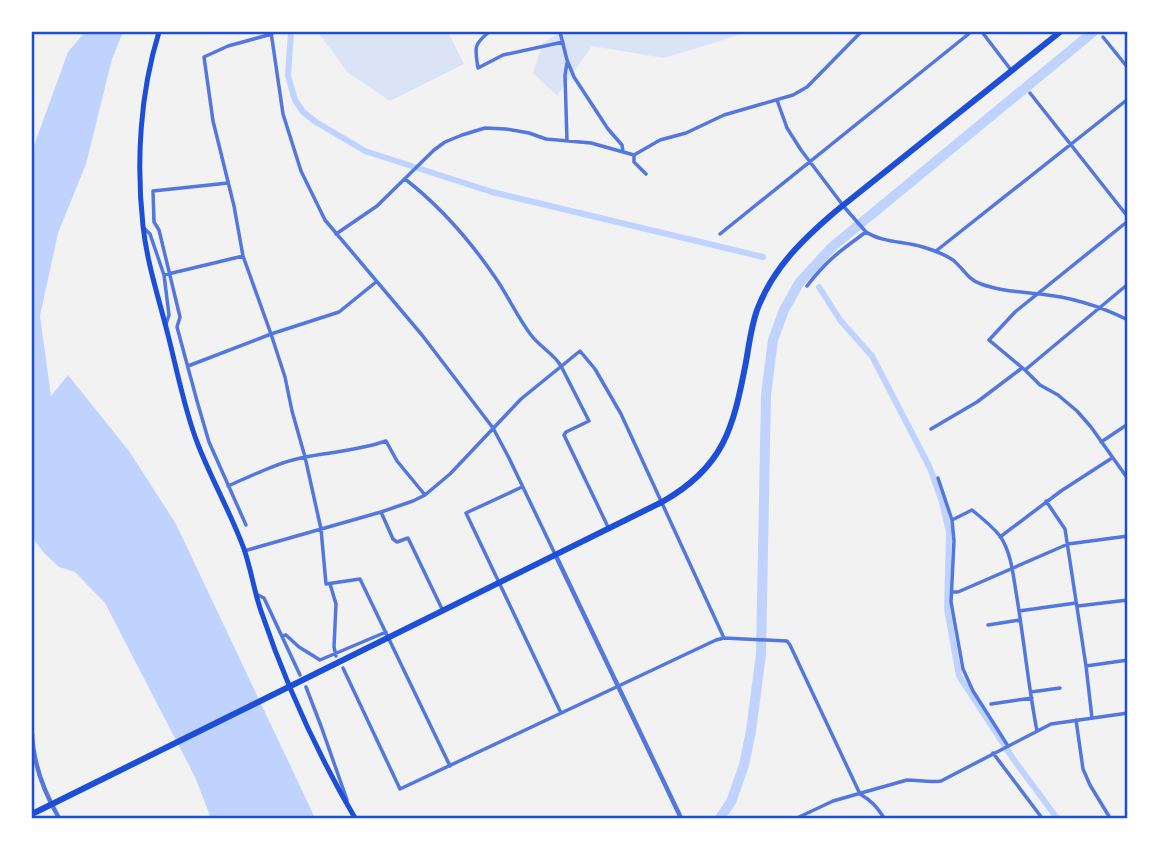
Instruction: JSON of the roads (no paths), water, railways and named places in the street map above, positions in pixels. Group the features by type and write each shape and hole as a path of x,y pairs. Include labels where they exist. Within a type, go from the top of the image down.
{"main road":[{"path":"159,32 148,72 140,159 143,227 165,325 196,440 244,551 256,595 290,687 354,818"},
{"path":"32,814 683,490 704,472 727,438 757,311 767,288 791,252 807,235 1060,32"}],"street":[{"path":"489,32 478,41 475,48 478,68 503,55 563,42"},
{"path":"560,32 574,77 608,129 622,145 623,151"},
{"path":"336,234 377,206 445,142 462,135 485,128 506,129 545,139 591,143 634,155 660,140 686,133 724,115 793,95 807,87 861,32"},
{"path":"720,234 971,32"},
{"path":"982,32 1011,70"},
{"path":"450,766 360,579 326,584 321,529 285,377 243,256 213,121 204,57 228,46 272,33 283,114 301,170 325,220 422,335 493,428 681,818"},
{"path":"1103,37 1128,68"},
{"path":"567,141 565,75 568,60"},
{"path":"1030,93 1128,219 1016,312 989,340 1040,385 1058,395 1077,411 1091,426 1128,479"},
{"path":"936,251 1128,99"},
{"path":"777,100 788,128 809,162 844,207 865,231 875,238 936,251 954,261 972,281 999,289 1058,296 1099,307 1128,320"},
{"path":"634,155 634,162 646,174"},
{"path":"405,179 422,192 476,250 530,334 559,362 589,421 564,435 608,529"},
{"path":"165,325 169,315 166,275 159,230 154,222 153,191 228,183"},
{"path":"143,227 150,234 180,317 177,327 209,442 246,525"},
{"path":"807,286 835,254 865,231"},
{"path":"166,275 243,256"},
{"path":"187,366 339,312 376,282"},
{"path":"931,429 977,402 1051,349 1128,284"},
{"path":"244,551 381,512 425,495 450,474 521,399 580,351 595,369 621,414 724,638"},
{"path":"1101,442 1128,424"},
{"path":"228,486 305,457 345,452 386,441 397,461 425,495"},
{"path":"1000,537 1046,501 1112,458"},
{"path":"938,478 952,520 954,541 951,602 966,678 1008,746"},
{"path":"522,487 466,513 561,713"},
{"path":"1046,501 1065,529 1092,718"},
{"path":"952,520 972,510 1000,537 1012,568 1037,731"},
{"path":"381,512 393,539 397,542 408,538 443,611"},
{"path":"952,592 958,592 1068,544 1128,536"},
{"path":"330,584 336,604 336,654"},
{"path":"256,595 264,598 300,675"},
{"path":"1020,611 1128,600"},
{"path":"988,625 1021,620"},
{"path":"282,636 286,635 320,660 387,635"},
{"path":"343,668 400,789 716,640 724,638 786,642 860,794 877,806 884,818"},
{"path":"1086,666 1128,660"},
{"path":"306,687 354,818"},
{"path":"1031,692 1060,688"},
{"path":"991,704 1032,698"},
{"path":"797,818 833,801 907,780 930,783 941,781 1051,724 1128,713"},
{"path":"1076,720 1083,769 1110,818"},
{"path":"32,733 34,757 51,805 59,818"},
{"path":"993,753 1042,818"}],"water":[{"path":"85,32 123,32 112,59 86,164 58,233 40,316 51,396 68,375 129,451 176,524 315,818 211,818 195,777 105,603 75,572 59,567 32,537 32,151 68,52"}],"waterway":[{"path":"291,32 288,76 295,100 303,112 316,122 365,151 492,192 763,257"},
{"path":"720,818 731,802 744,765 761,654 766,395 773,340 784,310 799,283 832,247 1093,32"},
{"path":"819,287 840,320 872,356 930,468 949,532 947,609 959,676 1014,760 1057,818"}]}
